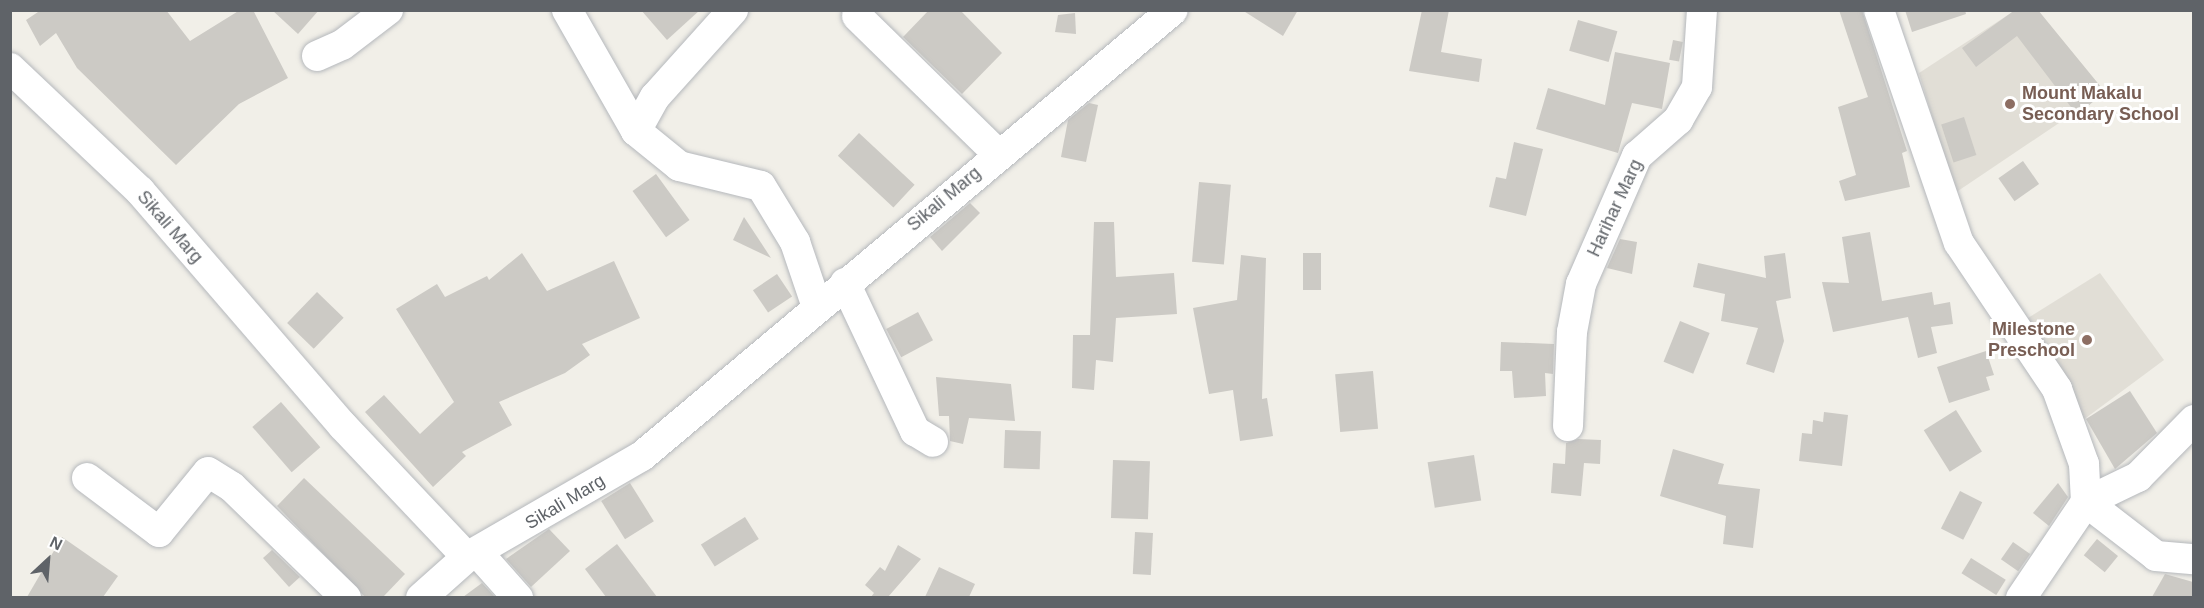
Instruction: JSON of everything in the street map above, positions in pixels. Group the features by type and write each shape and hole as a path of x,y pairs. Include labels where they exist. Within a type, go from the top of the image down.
{"street":[{"path":"317,56 342,45 388,10"},
{"path":"567,10 636,131 679,166 761,186 795,243 817,307"},
{"path":"636,131 654,97 733,10"},
{"name":"Sikali Marg","path":"10,68 140,191 343,426 473,556 642,456 998,153 1173,10"},
{"name":"Harihar Marg","path":"1568,426 1572,332 1581,284 1637,156 1678,120 1697,87 1702,10"},
{"path":"1879,10 1959,243 2057,389 2084,464 2086,502 2156,556 2193,559"},
{"path":"857,16 998,153"},
{"path":"845,283 915,431 933,442"},
{"path":"2021,597 2086,502 2138,477 2193,420"},
{"path":"87,478 159,532 208,472 232,487 346,597"},
{"path":"422,597 473,556 518,597"}],"shaded area":[{"name":"Mount Makalu Secondary School","path":"2014,11 2038,11 2105,92 1955,193 1919,73"},
{"name":"Milestone Preschool","path":"2100,273 2164,360 2071,429 2015,326"}],"building":[{"path":"41,10 166,10 190,41 240,10 253,10 288,78 239,104 176,165 77,68 56,33 40,46 26,20"},
{"path":"272,10 319,10 298,34"},
{"path":"641,10 700,10 667,40"},
{"path":"929,10 960,10 1002,53 962,94 903,37"},
{"path":"1242,10 1298,10 1283,36"},
{"path":"1422,10 1449,10 1441,52 1482,59 1479,82 1409,71"},
{"path":"1839,10 1862,10 1907,151 1902,153 1910,187 1845,201 1839,181 1856,175 1838,107 1868,97"},
{"path":"1905,10 1965,10 1966,14 1912,32"},
{"path":"2015,10 2038,10 2105,92 2077,115 2017,36 1976,67 1962,48"},
{"path":"1075,13 1076,34 1055,32 1058,15"},
{"path":"1578,20 1617,31 1609,62 1569,51"},
{"path":"1673,40 1683,42 1679,62 1669,60"},
{"path":"1615,52 1670,63 1662,109 1632,103 1618,153 1536,129 1548,88 1605,105"},
{"path":"1089,103 1098,105 1086,162 1061,157 1068,120"},
{"path":"1964,117 1976,155 1954,162 1941,124"},
{"path":"859,133 915,185 893,208 838,156"},
{"path":"1514,142 1543,149 1526,216 1489,207 1496,177 1506,179"},
{"path":"2023,161 2039,184 2014,201 1998,178"},
{"path":"656,174 690,220 666,237 633,191"},
{"path":"1199,182 1231,185 1224,264 1192,262"},
{"path":"970,203 980,213 942,251 930,237"},
{"path":"744,217 771,258 733,240"},
{"path":"1094,222 1114,222 1116,277 1174,273 1177,314 1116,318 1113,362 1096,360 1094,390 1072,388 1073,335 1090,335"},
{"path":"1870,232 1882,301 1932,292 1934,305 1950,302 1953,324 1931,327 1937,353 1918,358 1908,317 1833,332 1822,282 1849,283 1842,237"},
{"path":"1620,239 1637,242 1632,274 1607,268"},
{"path":"522,253 547,291 614,261 640,318 582,344 590,355 565,373 499,402 512,425 462,452 466,456 433,487 365,412 384,395 420,434 454,402 396,309 437,284 445,297 487,276 489,280"},
{"path":"1303,253 1321,253 1321,290 1303,290"},
{"path":"1785,253 1791,298 1776,301 1784,341 1774,373 1746,364 1758,328 1721,321 1725,294 1693,287 1698,263 1766,278 1764,256"},
{"path":"1241,255 1266,258 1262,399 1267,398 1273,436 1240,441 1233,390 1209,394 1193,308 1237,300"},
{"path":"777,274 792,296 768,313 753,290"},
{"path":"317,292 344,318 314,349 287,323"},
{"path":"918,312 933,340 901,357 886,329"},
{"path":"1680,321 1710,333 1693,374 1664,362"},
{"path":"1501,342 1554,344 1553,374 1545,373 1546,396 1514,398 1512,371 1500,371"},
{"path":"1986,351 1994,375 1986,377 1990,390 1949,403 1937,367"},
{"path":"1373,371 1378,429 1340,432 1335,374"},
{"path":"936,377 1011,384 1015,421 969,418 963,444 950,441 949,416 939,416"},
{"path":"2130,391 2157,433 2115,469 2086,419"},
{"path":"281,402 320,447 292,472 252,427"},
{"path":"1956,410 1982,452 1950,472 1924,430"},
{"path":"1824,412 1848,415 1842,466 1799,461 1802,433 1812,434 1813,420 1823,422"},
{"path":"1005,430 1041,431 1040,469 1004,468"},
{"path":"1578,439 1601,440 1600,464 1584,463 1581,496 1551,493 1553,463 1565,464 1566,443"},
{"path":"1673,449 1724,464 1718,484 1760,489 1753,548 1723,544 1726,516 1660,496"},
{"path":"1474,455 1481,500 1435,508 1428,462"},
{"path":"1113,460 1150,461 1148,519 1111,518"},
{"path":"304,478 405,574 383,597 365,597 277,506"},
{"path":"630,483 654,521 625,539 601,501"},
{"path":"2058,483 2068,497 2049,526 2033,513"},
{"path":"1960,491 1982,502 1963,540 1941,528"},
{"path":"745,517 759,539 715,567 701,545"},
{"path":"549,529 570,551 531,587 506,559"},
{"path":"1135,532 1153,533 1151,575 1133,574"},
{"path":"62,537 118,576 103,597 27,597"},
{"path":"2097,539 2118,556 2105,572 2084,555"},
{"path":"2013,542 2030,554 2018,571 2001,559"},
{"path":"617,544 657,597 606,597 585,569"},
{"path":"898,545 921,559 888,597 871,597 874,593 865,585 880,567 885,571"},
{"path":"272,550 300,577 289,587 263,558"},
{"path":"1971,558 2006,580 1996,595 1961,573"},
{"path":"939,567 975,584 969,597 925,597"},
{"path":"2165,574 2193,582 2193,597 2152,597"},
{"path":"482,583 495,597 463,597"}],"place":[{"name":"Mount Makalu Secondary School","path":"2010,104"},
{"name":"Milestone Preschool","path":"2087,340"}]}
